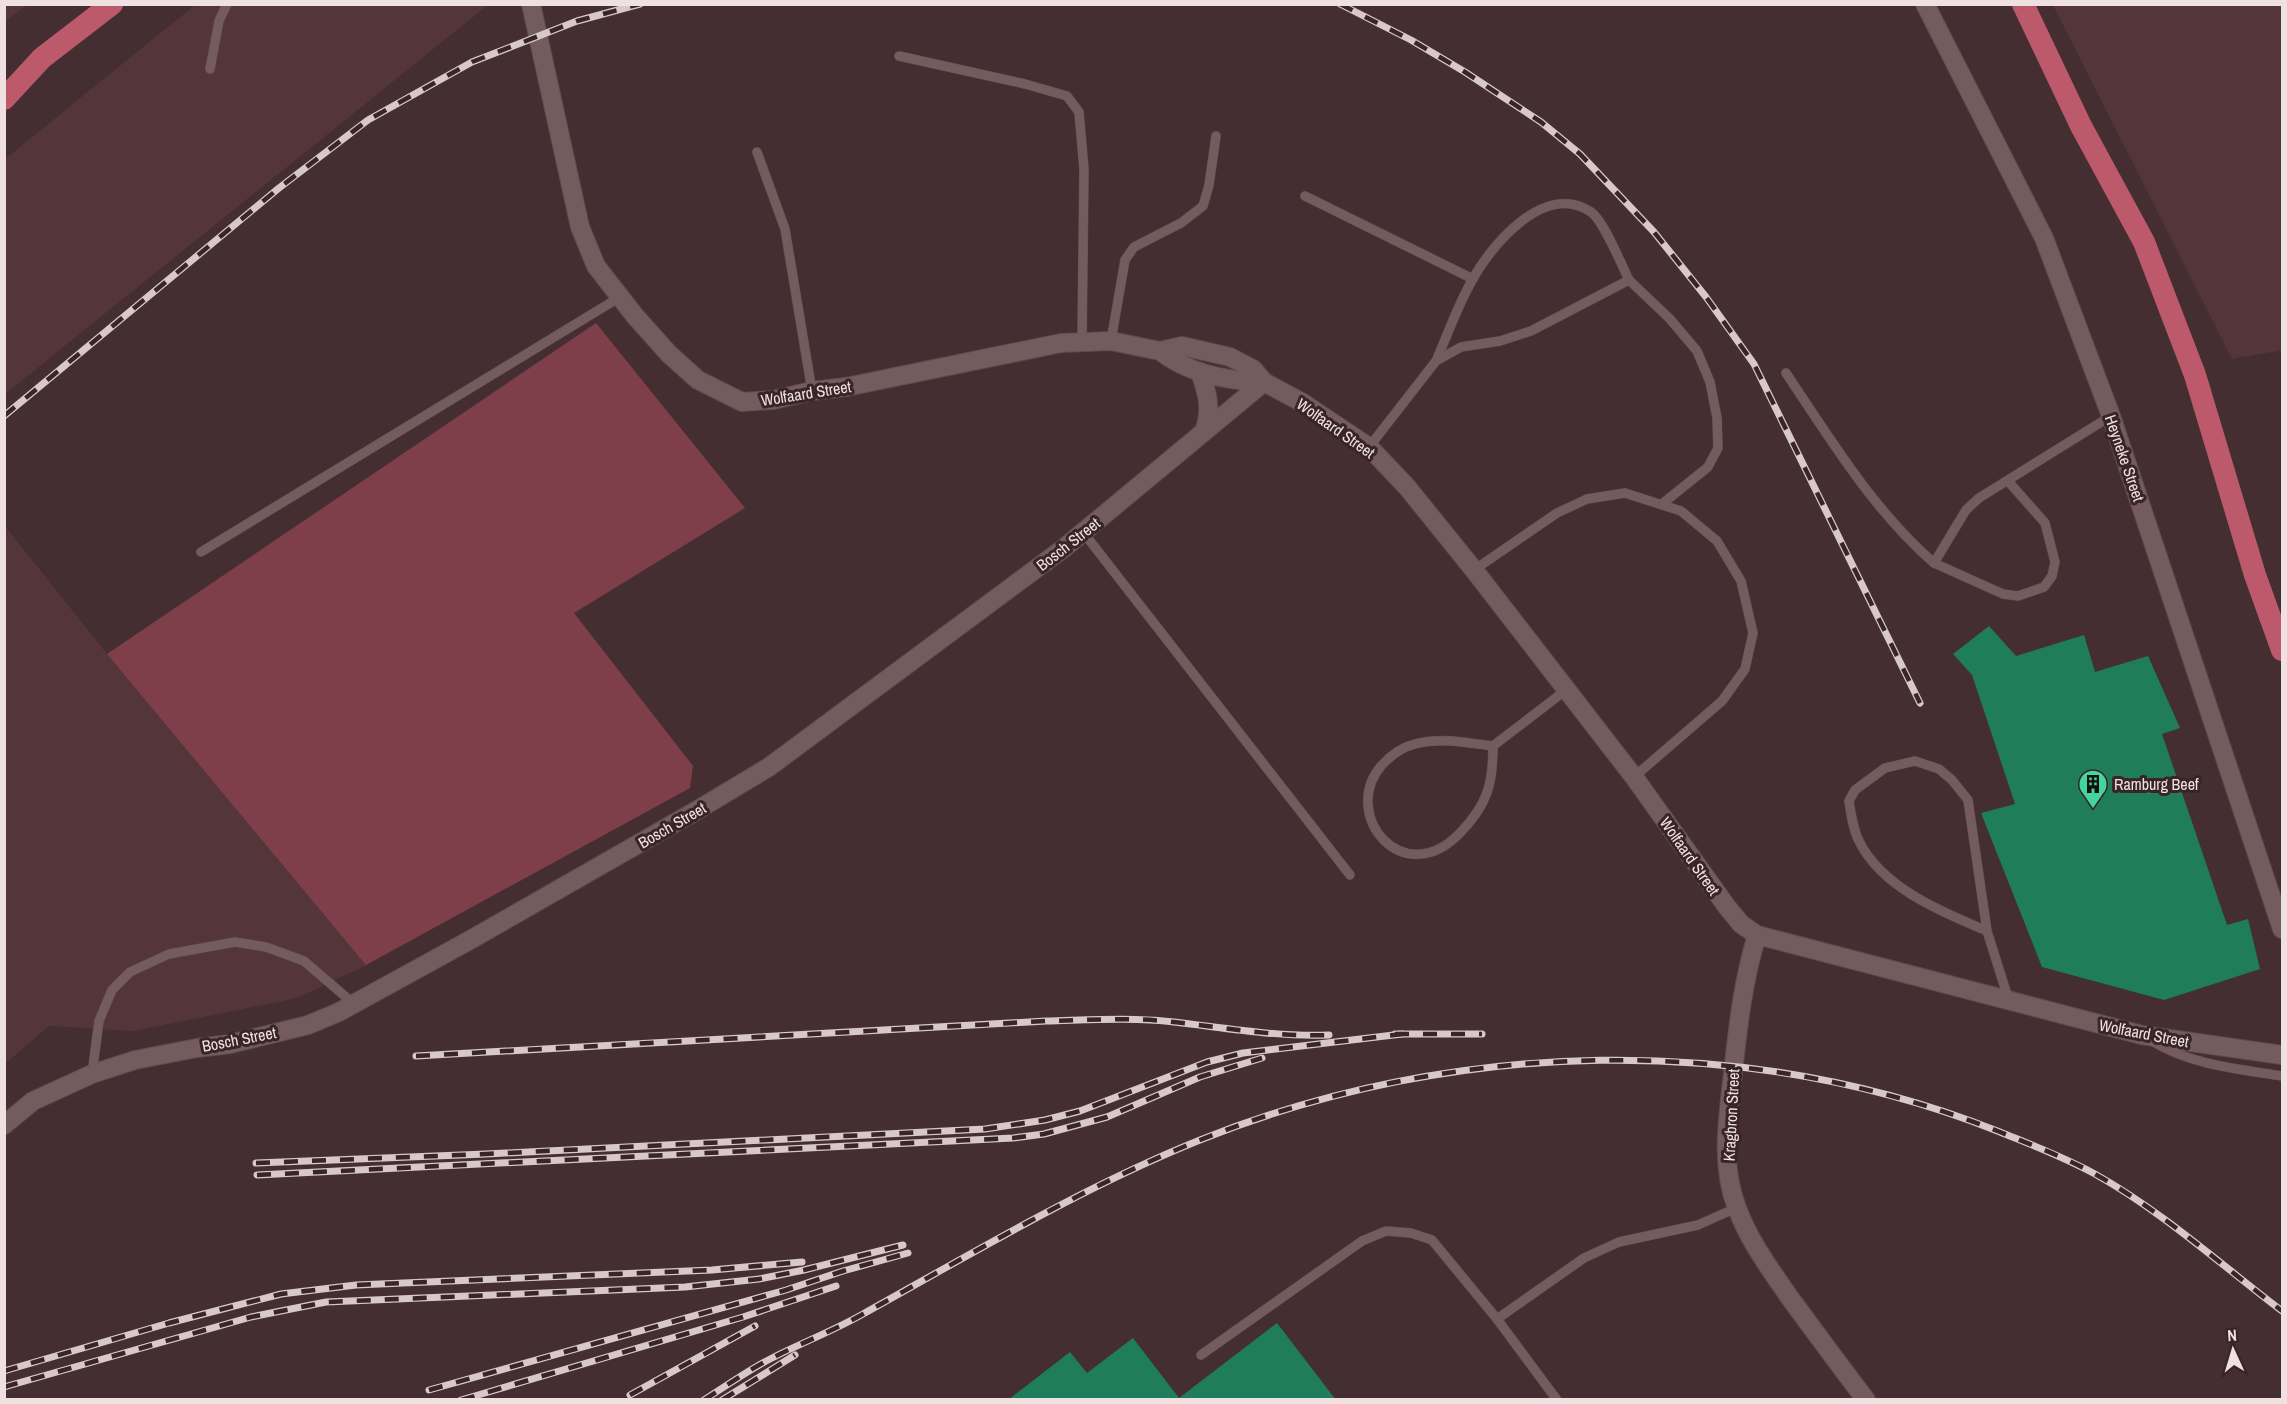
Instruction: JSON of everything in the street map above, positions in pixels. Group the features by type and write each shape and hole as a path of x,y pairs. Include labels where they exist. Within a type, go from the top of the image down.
{"street":[{"name":"Wolfaard Street","path":"531,4 580,227 596,266 669,354 698,380 742,402 773,400 812,391 846,387 1061,343 1111,341 1161,351 1182,346 1230,357 1253,369 1264,382 1303,403 1369,447 1407,487 1634,777 1727,907 1741,924 1757,935 2142,1035 2283,1055"},
{"name":"Heyneke Street","path":"1926,4 2044,238 2111,416 2283,929"},
{"name":"Wolfaard Street","path":"1161,351 1175,363 1200,372 1238,381 1264,382"},
{"path":"1200,372 1208,393 1210,416 1204,432"},
{"name":"Bosch Street","path":"4,1125 33,1101 92,1074 135,1060 230,1044 308,1024 354,1004 470,940 769,767 1083,532 1264,382"},
{"name":"Kragbron Street","path":"1757,935 1747,967 1742,996 1726,1142 1730,1183 1736,1208 1766,1265 1866,1400"}],"lane":[{"path":"210,69 219,21 227,4"},
{"path":"899,56 1025,84 1067,96 1079,112 1084,169 1082,342"},
{"path":"1111,341 1125,260 1134,247 1181,223 1203,206 1209,185 1216,136"},
{"path":"757,152 784,229 812,391"},
{"path":"1305,196 1473,279"},
{"path":"1369,447 1436,361 1473,279 1486,258 1518,222 1546,207 1569,203 1592,213 1607,236 1629,280 1670,319 1697,351 1710,382 1717,417 1718,448 1708,467 1662,504"},
{"path":"1436,361 1461,348 1500,341 1531,331 1629,280"},
{"path":"201,552 620,297"},
{"path":"1786,373 1826,434 1908,540 1934,563 2003,594 2018,596 2044,587 2052,576 2055,562 2045,524 2007,481"},
{"path":"1934,563 1966,510 1979,498 2111,416"},
{"path":"1474,570 1557,513 1587,499 1625,493 1681,511 1717,542 1741,581 1753,633 1745,669 1722,701 1634,777"},
{"path":"1083,532 1350,875"},
{"path":"1493,746 1490,788 1484,804 1452,842 1417,856 1402,853 1384,842 1371,820 1367,794 1375,773 1389,756 1414,744 1439,740 1493,746 1566,690"},
{"path":"1987,931 1921,901 1895,882 1873,861 1860,842 1853,823 1849,801 1855,790 1885,768 1915,761 1939,769 1952,780 1968,800 1987,931 2009,1001"},
{"path":"92,1074 99,1021 112,990 130,972 169,954 235,942 266,947 304,961 354,1004"},
{"path":"2142,1035 2162,1047 2200,1062 2283,1076"},
{"path":"1497,1319 1584,1258 1619,1242 1698,1225 1736,1208"},
{"path":"1201,1355 1362,1241 1386,1231 1411,1233 1432,1240 1497,1319 1557,1400"}],"shaded area":[{"path":"5,4 27,4 27,5 5,22"},
{"path":"195,5 488,5 5,394 5,159"},
{"path":"2053,5 2282,5 2282,350 2232,359"},
{"path":"596,323 745,508 574,613 693,766 690,788 366,965 107,654"},
{"path":"4,525 107,654 369,964 297,998 133,1031 49,1026 5,1064"}],"building":[{"name":"Ramburg Beef","path":"1989,626 2016,656 2084,635 2095,672 2148,656 2180,728 2162,734 2227,925 2248,919 2260,969 2164,1000 2042,967 1981,813 2015,804 1972,675 1953,654"},
{"path":"1277,1323 1336,1400 1008,1400 1070,1352 1087,1373 1133,1338 1179,1398"}],"waterway":[{"path":"4,99 42,58 112,4"},
{"path":"2023,4 2081,126 2144,242 2195,375 2255,575 2282,650"}],"railway":[{"path":"4,416 279,188 368,120 472,62 577,21 640,4"},
{"path":"1340,4 1411,40 1541,122 1580,154 1654,232 1706,297 1754,364 1920,703"},
{"path":"416,1056 1046,1021 1126,1019 1158,1020 1271,1033 1329,1035"},
{"path":"1395,1034 1482,1034"},
{"path":"256,1163 985,1129 1045,1120 1080,1111 1207,1062 1243,1053 1402,1034"},
{"path":"257,1175 1013,1138 1044,1134 1107,1117 1200,1077 1262,1058"},
{"path":"704,1400 761,1364 852,1320 1071,1200 1113,1178 1200,1140 1296,1107 1396,1082 1497,1066 1600,1060 1702,1064 1804,1076 1903,1099 2000,1132 2072,1162 2120,1189 2168,1222 2282,1311"},
{"path":"4,1387 251,1317 326,1302 685,1287 759,1279 903,1245"},
{"path":"429,1390 786,1290 908,1253"},
{"path":"4,1371 169,1323 281,1294 356,1285 712,1270 802,1262"},
{"path":"461,1400 743,1317 836,1286"},
{"path":"630,1395 755,1326"},
{"path":"722,1400 795,1355"}],"place":[{"name":"Ramburg Beef","path":"2093,810"}]}
